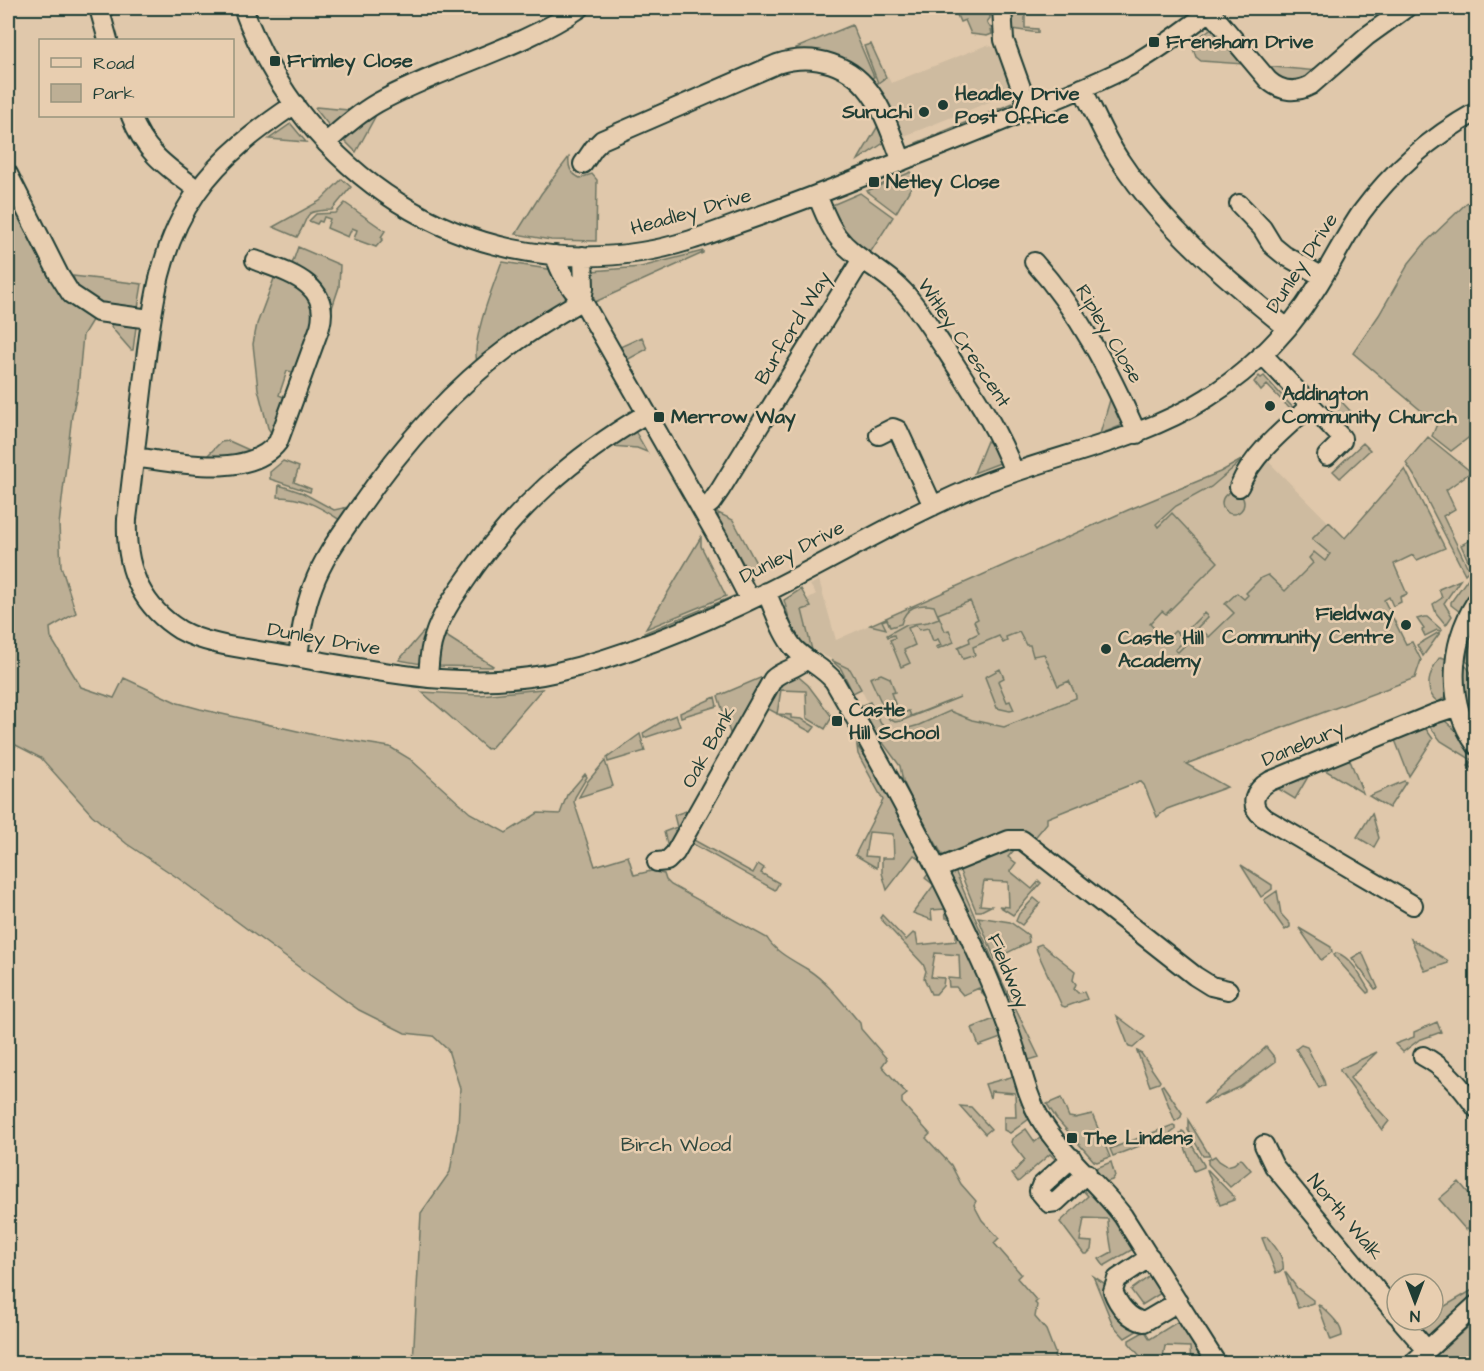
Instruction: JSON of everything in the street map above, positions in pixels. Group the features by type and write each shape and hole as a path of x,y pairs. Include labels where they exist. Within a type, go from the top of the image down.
{"street":[{"path":"99,8 108,39"},
{"name":"Headley Drive","path":"243,8 269,66 295,104 326,143 372,185 402,206 437,225 468,238 498,246 555,255 583,256 622,254 664,247 718,231 817,195 1118,72 1149,55 1212,9"},
{"path":"326,143 356,117 384,99 525,38 580,8"},
{"path":"1002,8 1004,40 1029,110"},
{"path":"1212,9 1268,81 1280,88 1291,90 1311,85 1366,36 1406,8"},
{"path":"583,164 602,140 777,63 802,58 830,63 847,70 862,82 878,103 902,161"},
{"path":"1082,88 1121,162 1160,212 1213,265 1287,328"},
{"name":"Dunley Drive","path":"295,104 236,149 198,190 176,229 163,260 150,319 126,539 134,578 148,601 168,621 192,635 222,644 428,678 494,681 558,672 648,643 758,596 972,488 1014,472 1137,434 1205,399 1237,376 1287,328 1323,277 1358,218 1391,178 1427,144 1476,112"},
{"path":"131,117 141,139 150,151 165,166 198,190"},
{"path":"8,174 71,294 98,312 150,319"},
{"name":"Witley Crescent","path":"817,195 837,237 862,259 891,279 910,298 979,402 1014,472"},
{"path":"1239,204 1262,228 1273,246 1284,255 1323,277"},
{"path":"555,255 565,279 582,300 702,510 758,596"},
{"path":"298,657 306,608 320,569 341,534 388,468 433,416 478,372 521,338 582,300 583,256"},
{"name":"Burford Way","path":"702,510 711,503 720,490 862,259"},
{"path":"134,457 218,467 259,456 274,446 283,429 320,327 321,311 313,288 297,277 255,260"},
{"name":"Ripley Close","path":"1034,262 1054,286 1098,352 1137,434"},
{"path":"1262,354 1342,438 1342,441 1326,456"},
{"path":"1239,487 1247,469 1259,454 1310,406"},
{"path":"428,678 431,648 437,627 462,585 497,537 526,505 572,463 646,414"},
{"path":"879,435 893,428 898,430 933,506"},
{"name":"Fieldway","path":"758,596 789,642 834,681 937,869 996,997 1031,1101 1051,1136 1087,1173 1123,1216 1217,1364"},
{"path":"1476,602 1464,623 1458,644 1455,676 1458,706 1464,725 1476,746"},
{"name":"Oak Bank","path":"657,862 667,861 675,854 773,680 778,674 806,659"},
{"name":"Danebury","path":"1413,905 1263,818 1255,807 1255,795 1260,787 1270,781 1458,706"},
{"path":"937,869 1009,840 1022,840 1201,980 1211,986 1228,990"},
{"path":"1423,1056 1451,1076 1476,1108"},
{"name":"North Walk","path":"1264,1145 1267,1156 1274,1166 1385,1300"},
{"path":"1072,1158 1041,1186 1039,1191 1044,1198 1049,1203 1056,1202 1087,1173"},
{"path":"1150,1257 1117,1279 1113,1291 1120,1304 1130,1316 1144,1322 1178,1302"},
{"path":"1412,1364 1476,1305"},
{"path":"1411,1332 1426,1350"}],"shaded area":[{"path":"987,45 999,49 1013,91 902,137 874,88 878,83 888,77 891,83"},
{"name":"Castle Hill Academy","path":"1255,450 1345,539 1380,602 1415,678 1142,780 884,735 851,669 809,648 795,592 801,589 807,599 816,594 810,585 819,580 836,640 1228,468"}],"green space":[{"path":"953,8 990,8 990,18 987,22 992,34 987,36 971,34 965,20 960,22 957,15 953,14"},
{"path":"1012,8 1025,9 1025,28 1038,29 1038,33 1012,29"},
{"path":"852,25 874,77 870,79 847,60 818,51 798,51 796,48"},
{"path":"1213,27 1243,64 1201,61 1196,57 1191,43"},
{"path":"871,44 886,77 878,83 864,46"},
{"path":"1262,66 1319,71 1311,78 1287,84"},
{"path":"1013,103 1015,108 917,148 916,143"},
{"path":"316,107 348,110 348,111 330,127"},
{"path":"375,113 376,115 356,152 342,138"},
{"path":"291,124 306,142 269,139 289,125"},
{"path":"878,126 885,142 858,160 859,158"},
{"path":"569,157 569,167 574,174 580,178 592,174 597,180 596,241 551,240 516,234 541,194"},
{"path":"911,172 916,179 896,213 867,191"},
{"path":"342,179 351,187 332,210 310,213 297,237 273,227 320,201"},
{"name":"Birch Wood","path":"8,184 94,317 83,335 59,525 61,566 76,613 50,628 51,638 81,687 114,698 124,678 178,703 200,709 315,735 390,747 410,759 470,813 506,833 538,813 560,814 567,795 585,774 587,777 574,802 595,866 628,856 634,875 651,871 664,874 671,885 767,938 780,952 822,981 860,1023 861,1029 887,1059 882,1066 907,1094 902,1098 902,1103 930,1134 926,1138 951,1165 961,1184 976,1201 974,1205 982,1220 999,1238 994,1243 1021,1274 1017,1278 1037,1301 1035,1317 1046,1330 1055,1353 1054,1357 1060,1363 413,1363 421,1213 450,1172 458,1126 460,1088 448,1050 433,1036 405,1033 359,1010 178,878 127,844 92,815 41,758 8,741"},
{"path":"860,193 893,217 870,253 846,233 830,206"},
{"path":"1476,194 1476,432 1451,451 1432,436 1437,424 1353,353 1379,315 1409,263 1426,242"},
{"path":"345,203 385,231 381,237 383,239 376,247 354,239 357,230 352,228 348,237 327,228 330,219 324,217 322,222 319,221 317,224 309,221 316,214 336,213"},
{"path":"298,247 340,265 339,287 330,314 291,267"},
{"path":"703,251 703,253 595,302 591,286 592,271 641,267"},
{"path":"503,262 554,270 568,299 477,362 477,341 480,328"},
{"path":"73,276 142,284 138,308 118,309 99,304 83,293"},
{"path":"275,276 301,285 316,313 295,372 287,371 279,395 286,398 273,436 268,428 258,389 253,344 257,324"},
{"path":"112,324 136,327 133,350 111,327"},
{"path":"642,337 647,349 627,360 620,347"},
{"path":"1259,376 1261,378 1264,376 1295,410 1292,411 1267,385 1261,391 1254,382"},
{"path":"1110,400 1114,401 1123,425 1100,434"},
{"path":"1340,400 1355,416 1340,431 1325,415"},
{"path":"635,431 647,452 637,448 610,446"},
{"path":"1428,437 1471,472 1446,490 1455,509 1443,516 1469,570 1465,574 1406,463"},
{"path":"229,441 249,450 224,458 205,458 221,442"},
{"path":"987,441 992,443 1000,463 974,473"},
{"path":"1363,443 1370,450 1340,478 1333,471"},
{"name":"Castle Hill Academy","path":"1245,458 1211,487 1176,506 1156,524 1158,527 1172,513 1218,562 1166,614 1162,611 1150,624 1166,640 1175,631 1181,636 1204,613 1208,617 1175,650 1178,652 1197,633 1201,636 1205,633 1209,637 1234,613 1225,604 1237,593 1244,599 1248,595 1246,593 1261,578 1268,575 1285,591 1313,563 1309,558 1314,552 1325,561 1330,554 1312,539 1329,522 1345,538 1405,469 1445,548 1417,560 1413,555 1394,564 1407,594 1400,597 1401,602 1393,606 1389,597 1384,600 1406,644 1412,642 1421,660 1415,678 1186,764 1227,787 1167,809 1157,817 1144,785 1140,781 1047,818 1047,823 1032,841 943,856 913,802 903,781 900,766 873,729 860,706 870,702 881,724 895,732 919,725 950,711 972,720 1004,727 1076,698 1076,696 1069,681 1058,686 1044,654 1033,656 1030,645 1026,645 1019,632 1006,637 1007,641 1003,643 999,636 973,647 975,655 963,659 958,647 970,642 969,638 979,633 974,621 978,619 970,601 938,614 945,631 949,630 954,642 937,649 936,647 941,645 938,639 933,641 928,628 919,630 916,625 908,628 915,645 904,650 910,663 901,667 890,640 895,638 894,635 888,637 887,635 905,625 939,618 934,606 923,605 909,610 901,624 890,627 887,619 882,621 886,629 870,625 1128,510 1220,472"},
{"path":"283,461 299,467 294,482 311,489 310,492 270,479 270,472"},
{"path":"279,485 303,493 334,510 348,507 340,520 311,504 287,497 278,497"},
{"path":"1233,492 1241,495 1244,503 1241,511 1233,514 1225,511 1222,503 1225,495"},
{"path":"718,513 733,520 757,565 747,570 718,518"},
{"path":"701,537 701,546 726,596 646,629"},
{"path":"1476,537 1476,559 1471,567 1461,545"},
{"path":"1476,567 1476,590 1460,612 1451,605 1451,602"},
{"path":"1460,580 1444,603 1452,616 1446,625 1436,613 1433,604 1442,598 1439,589"},
{"path":"801,589 811,607 802,610 812,650 797,635 790,622 784,600"},
{"path":"736,595 734,600 645,636 644,633"},
{"path":"1424,617 1442,630 1423,656 1417,645 1441,631 1437,630 1425,636 1422,630 1424,629 1417,619"},
{"path":"1476,624 1476,667 1475,668 1466,661"},
{"path":"423,632 426,634 421,664 399,660"},
{"path":"443,634 493,666 437,666"},
{"path":"1440,657 1448,659 1448,695 1438,702 1430,692 1429,680"},
{"path":"831,660 850,669 861,689 853,693 841,669"},
{"path":"1462,662 1470,671 1474,681 1476,703 1470,704 1464,696"},
{"path":"1000,669 1004,678 998,681 1007,702 1010,701 1014,710 997,708 985,677"},
{"path":"794,673 808,685 832,717 825,729 807,718 806,691 781,690 777,714 763,706 775,686"},
{"path":"881,674 890,678 895,692 891,693 899,714 909,711 911,716 960,697 901,721 895,722 889,719 870,678"},
{"path":"767,675 731,736 718,696"},
{"path":"542,689 491,748 487,749 422,692 480,695"},
{"path":"715,697 717,706 681,717 680,713"},
{"path":"778,714 791,715 791,718 802,719 815,727 811,732"},
{"path":"676,715 680,726 644,738 643,733"},
{"path":"1444,720 1461,735 1476,757 1476,771 1468,766 1472,760 1441,741 1427,723"},
{"path":"1423,728 1433,739 1409,776 1395,740"},
{"path":"640,734 645,751 608,762 607,758"},
{"path":"857,746 886,788 926,864 914,855 887,890 882,873 882,858 894,858 893,834 869,832 865,856 878,857 877,868 855,855 883,800 858,754"},
{"path":"1349,758 1363,793 1325,770"},
{"path":"605,761 613,786 579,797 588,781"},
{"path":"1309,775 1295,799 1277,788 1277,787"},
{"path":"1406,782 1389,808 1369,796"},
{"path":"689,810 668,848 664,832 677,827 674,815"},
{"path":"1372,813 1379,838 1374,847 1357,837"},
{"path":"692,839 753,873 758,864 764,868 761,873 779,883 775,890 691,843"},
{"path":"1014,847 1015,849 1008,857 1016,863 1010,871 1032,889 1039,881 1041,883 1013,915 999,906 1009,907 1008,882 984,881 980,905 991,906 976,911 959,869"},
{"path":"1241,865 1272,885 1272,889 1261,897"},
{"path":"954,868 1001,979 1039,1057 1029,1060 1036,1086 950,877 949,873"},
{"path":"929,873 952,918 946,918 945,909 931,910 932,920 913,913 934,885 925,878"},
{"path":"1277,891 1281,914 1290,924 1290,927 1285,930 1264,900"},
{"path":"1034,898 1040,903 1022,925 1016,921 1019,914"},
{"path":"882,915 906,940 913,933 916,934 918,945 956,941 956,929 987,996 984,996 979,988 963,995 956,987 949,987 948,978 960,979 959,955 935,953 931,977 944,978 943,986 936,994 931,994 924,978 926,971 923,964 880,918"},
{"path":"978,917 1010,922 1028,935 1029,942 995,959"},
{"path":"1299,928 1331,947 1332,952 1321,960"},
{"path":"1411,939 1447,960 1448,963 1425,971"},
{"path":"1041,944 1075,971 1074,989 1078,993 1084,992 1087,999 1062,1006 1037,951 1036,946"},
{"path":"1362,952 1378,988 1375,989 1352,958"},
{"path":"1337,953 1352,963 1369,992 1367,993 1336,958 1334,955"},
{"path":"991,1007 1006,1048 1001,1038 979,1046 972,1028 994,1019"},
{"path":"1117,1016 1145,1037 1133,1048 1129,1047"},
{"path":"1437,1022 1441,1032 1419,1040 1403,1052 1395,1044 1414,1037 1414,1032"},
{"path":"1301,1045 1307,1047 1325,1085 1319,1088 1296,1049"},
{"path":"1266,1047 1275,1058 1275,1062 1240,1087 1203,1104"},
{"path":"1137,1051 1141,1053 1160,1081 1159,1083 1150,1086"},
{"path":"1377,1052 1350,1078 1389,1121 1382,1130 1340,1071"},
{"path":"1015,1076 1029,1119 1010,1133 1004,1130 1004,1117 1016,1117 1015,1093 991,1091 990,1098 985,1084"},
{"path":"1163,1085 1182,1113 1181,1117 1175,1121 1161,1086"},
{"path":"1061,1098 1069,1117 1092,1114 1110,1157 1094,1161 1056,1118 1047,1104"},
{"path":"960,1106 971,1107 991,1129 985,1134"},
{"path":"1188,1120 1210,1156 1203,1156 1188,1130"},
{"path":"1173,1125 1175,1130 1168,1135 1113,1156 1110,1149"},
{"path":"1026,1129 1035,1142 1040,1138 1061,1159 1059,1163 1050,1154 1018,1182 1012,1174 1025,1160 1011,1142"},
{"path":"1182,1131 1204,1167 1194,1171 1180,1134"},
{"path":"1215,1156 1227,1166 1241,1158 1251,1170 1230,1187 1208,1164 1208,1160"},
{"path":"1111,1162 1115,1176 1106,1182 1094,1169"},
{"path":"1207,1170 1234,1197 1234,1200 1220,1205"},
{"path":"1083,1182 1109,1209 1133,1249 1104,1266 1099,1259 1112,1252 1108,1219 1084,1218 1080,1241 1092,1242 1091,1250 1087,1254 1084,1254 1060,1222 1088,1196 1079,1186"},
{"path":"1459,1182 1476,1202 1476,1220 1466,1230 1439,1199"},
{"path":"1267,1237 1276,1248 1282,1261 1283,1270 1276,1273 1262,1238"},
{"path":"1144,1265 1161,1293 1142,1305 1131,1290 1150,1276"},
{"path":"1285,1273 1297,1288 1313,1300 1313,1303 1298,1308"},
{"path":"1093,1276 1107,1285 1140,1329 1125,1338 1113,1325"},
{"path":"1476,1288 1476,1296 1445,1324 1445,1306"},
{"path":"1318,1305 1340,1327 1342,1336 1331,1340"},
{"path":"1172,1310 1209,1363 1191,1363 1190,1347 1165,1346 1162,1363 1146,1363 1129,1343 1129,1340 1145,1331 1150,1339 1179,1321"},
{"path":"1476,1320 1476,1363 1428,1363"},
{"path":"1421,1332 1437,1332 1429,1339"}],"place":[{"name":"Frensham Drive","path":"1154,42"},
{"name":"Frimley Close","path":"275,61"},
{"name":"Headley Drive Post Office","path":"943,105"},
{"name":"Suruchi","path":"924,112"},
{"name":"Netley Close","path":"874,182"},
{"name":"Addington Community Church","path":"1270,406"},
{"name":"Merrow Way","path":"659,417"},
{"name":"Fieldway Community Centre","path":"1406,625"},
{"name":"Castle Hill Academy","path":"1106,649"},
{"name":"Castle Hill School","path":"837,721"},
{"name":"The Lindens","path":"1072,1138"}]}
